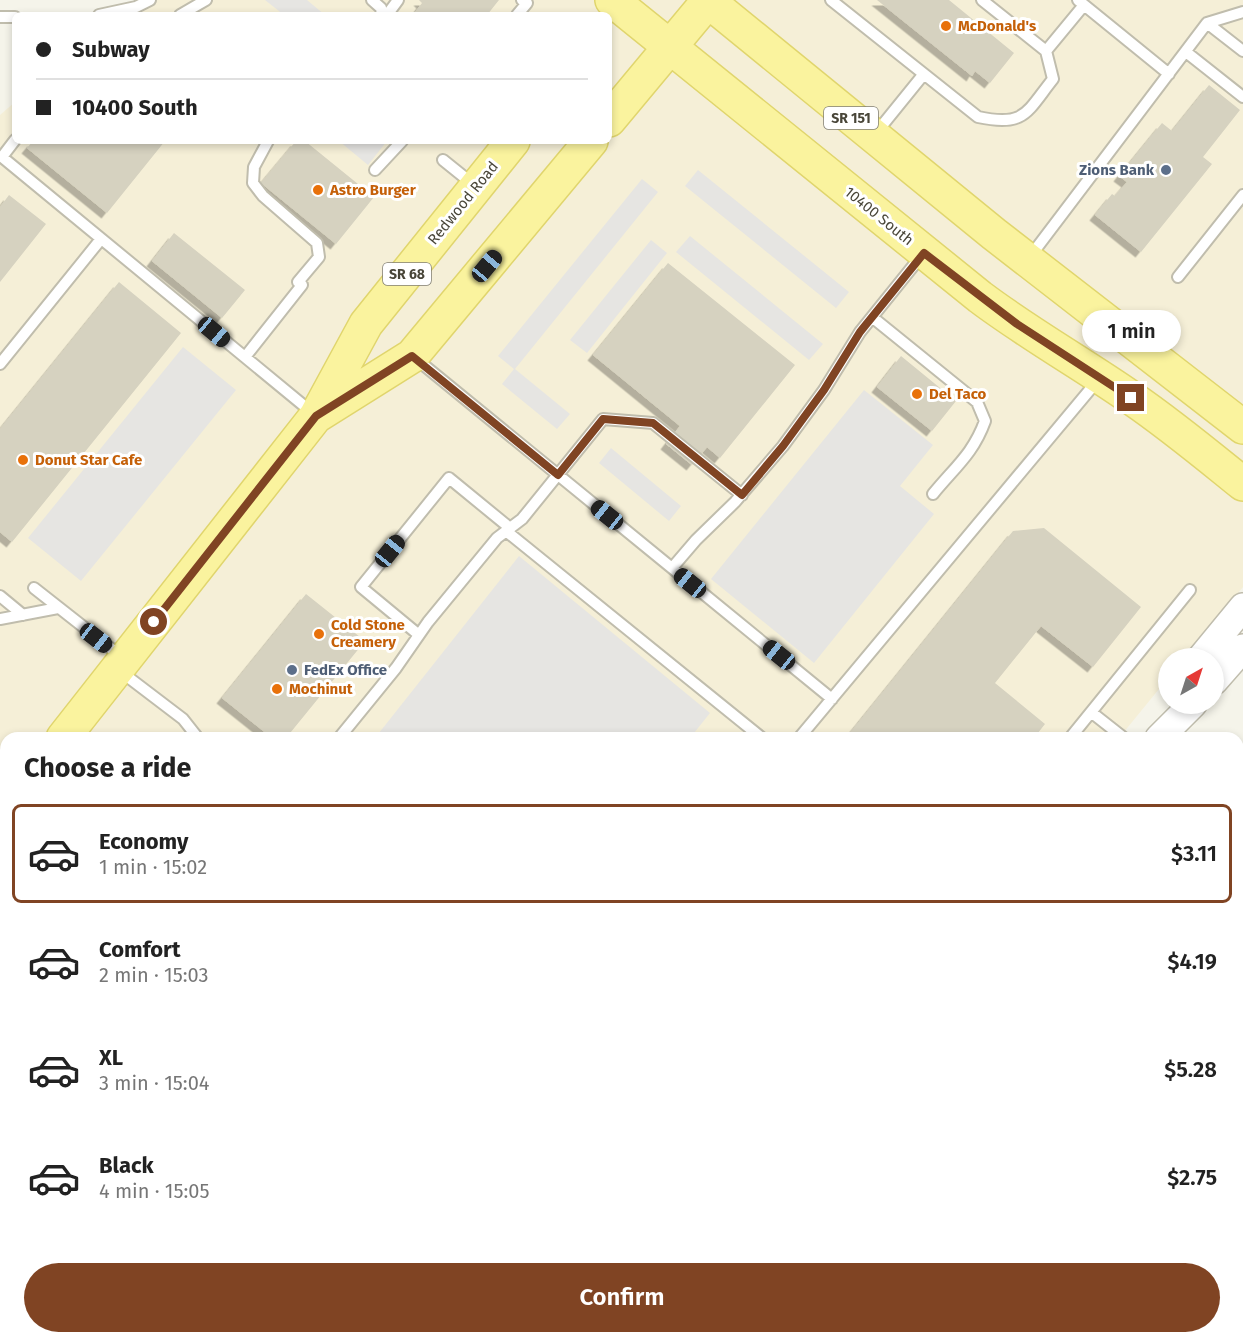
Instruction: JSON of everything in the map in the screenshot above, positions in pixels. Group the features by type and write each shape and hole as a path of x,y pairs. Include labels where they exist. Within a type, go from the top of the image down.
{"main road":[{"path":"612,116 708,0"},
{"name":"SR 151","path":"708,0 1028,260 1243,427"},
{"name":"10400 South","path":"617,7 670,46 924,253 1017,324 1164,421 1243,484"},
{"name":"Redwood Road","path":"68,732 316,416 366,324 511,144"},
{"name":"Redwood Road","path":"316,416 412,356 589,144"}],"street":[{"path":"1209,648 1243,607"},
{"path":"1224,670 1243,648"},
{"path":"1154,732 1164,714"},
{"path":"1165,732 1183,714"}],"lane":[{"path":"113,12 136,7 150,0"},
{"path":"185,12 206,0"},
{"path":"372,0 381,8 382,12"},
{"path":"520,12 526,3 522,0"},
{"path":"831,0 978,117 1001,122 1023,117 1053,79 1046,51 982,0"},
{"path":"1046,51 1081,2 1169,74"},
{"path":"1028,260 1208,23 1243,12"},
{"path":"1208,23 1243,51"},
{"path":"1185,52 1243,97"},
{"path":"874,136 923,75"},
{"path":"12,144 2,157 316,416"},
{"path":"245,357 319,256 317,243 263,196 253,183 254,167 266,144"},
{"path":"375,170 399,144"},
{"path":"443,160 476,187"},
{"path":"1178,277 1243,195"},
{"path":"0,364 101,239"},
{"path":"672,568 696,540 742,495 783,446 824,390 872,317 924,253"},
{"path":"872,317 977,402 985,421 978,441 933,494"},
{"path":"412,356 832,699"},
{"path":"804,732 1100,378"},
{"path":"344,732 497,538 522,519 603,419 653,423 742,495"},
{"path":"419,635 361,587 449,478 755,732"},
{"path":"34,588 183,719 193,732"},
{"path":"1075,732 1190,590"},
{"path":"0,596 23,615"},
{"path":"0,619 58,608"},
{"path":"1091,712 1116,732"}],"shaded area":[{"path":"138,0 1243,0 1243,587 1192,648 1158,648 1158,690 1124,732 0,732 0,115 12,105 12,144 612,144 612,12 123,12"},
{"path":"265,0 307,0 321,12 280,12"},
{"path":"343,144 385,144 368,165"},
{"path":"698,170 849,292 836,308 685,186"},
{"path":"642,179 658,192 515,369 570,414 557,429 502,384 514,369 498,356"},
{"path":"690,236 823,344 809,360 676,252"},
{"path":"651,240 667,253 587,353 570,340"},
{"path":"183,347 236,390 81,581 28,538"},
{"path":"864,390 933,445 900,486 934,514 814,663 711,579"},
{"path":"611,448 681,506 669,521 599,463"},
{"path":"519,556 710,713 695,732 380,732"}],"building":[{"path":"419,0 499,0 489,12 415,12 422,3"},
{"name":"McDonald's","path":"877,0 949,0 1014,53 990,83 975,71 972,76"},
{"name":"Zions Bank","path":"1209,85 1240,110 1203,157 1212,164 1141,252 1095,215 1112,194 1115,196 1127,182 1119,176 1162,123 1172,131"},
{"path":"30,144 163,144 107,213 27,148"},
{"name":"Astro Burger","path":"294,144 309,144 374,197 336,244 261,183"},
{"path":"9,195 46,224 0,282 0,207"},
{"path":"174,233 245,290 222,318 152,261"},
{"path":"668,263 795,365 720,458 707,447 692,465 666,444 680,426 593,355"},
{"path":"119,282 181,333 12,542 0,532 0,429"},
{"name":"Del Taco","path":"901,356 956,401 932,431 877,387"},
{"path":"1044,528 1141,607 1093,667 1041,626 995,683 1045,724 1039,732 851,732 1013,531"},
{"path":"306,594 365,641 291,732 264,732 222,698"}],"place":[{"name":"McDonald's","path":"946,26"},
{"name":"Zions Bank","path":"1166,170"},
{"name":"Astro Burger","path":"318,190"},
{"name":"Del Taco","path":"917,394"},
{"name":"Donut Star Cafe","path":"23,460"},
{"name":"Cold Stone Creamery","path":"319,634"},
{"name":"FedEx Office","path":"292,670"},
{"name":"Mochinut","path":"277,689"}],"route":[{"path":"154,622 316,416 412,356 558,475 603,419 653,423 742,495 783,446 824,390 860,332 924,253 1017,324 1131,398"}]}
